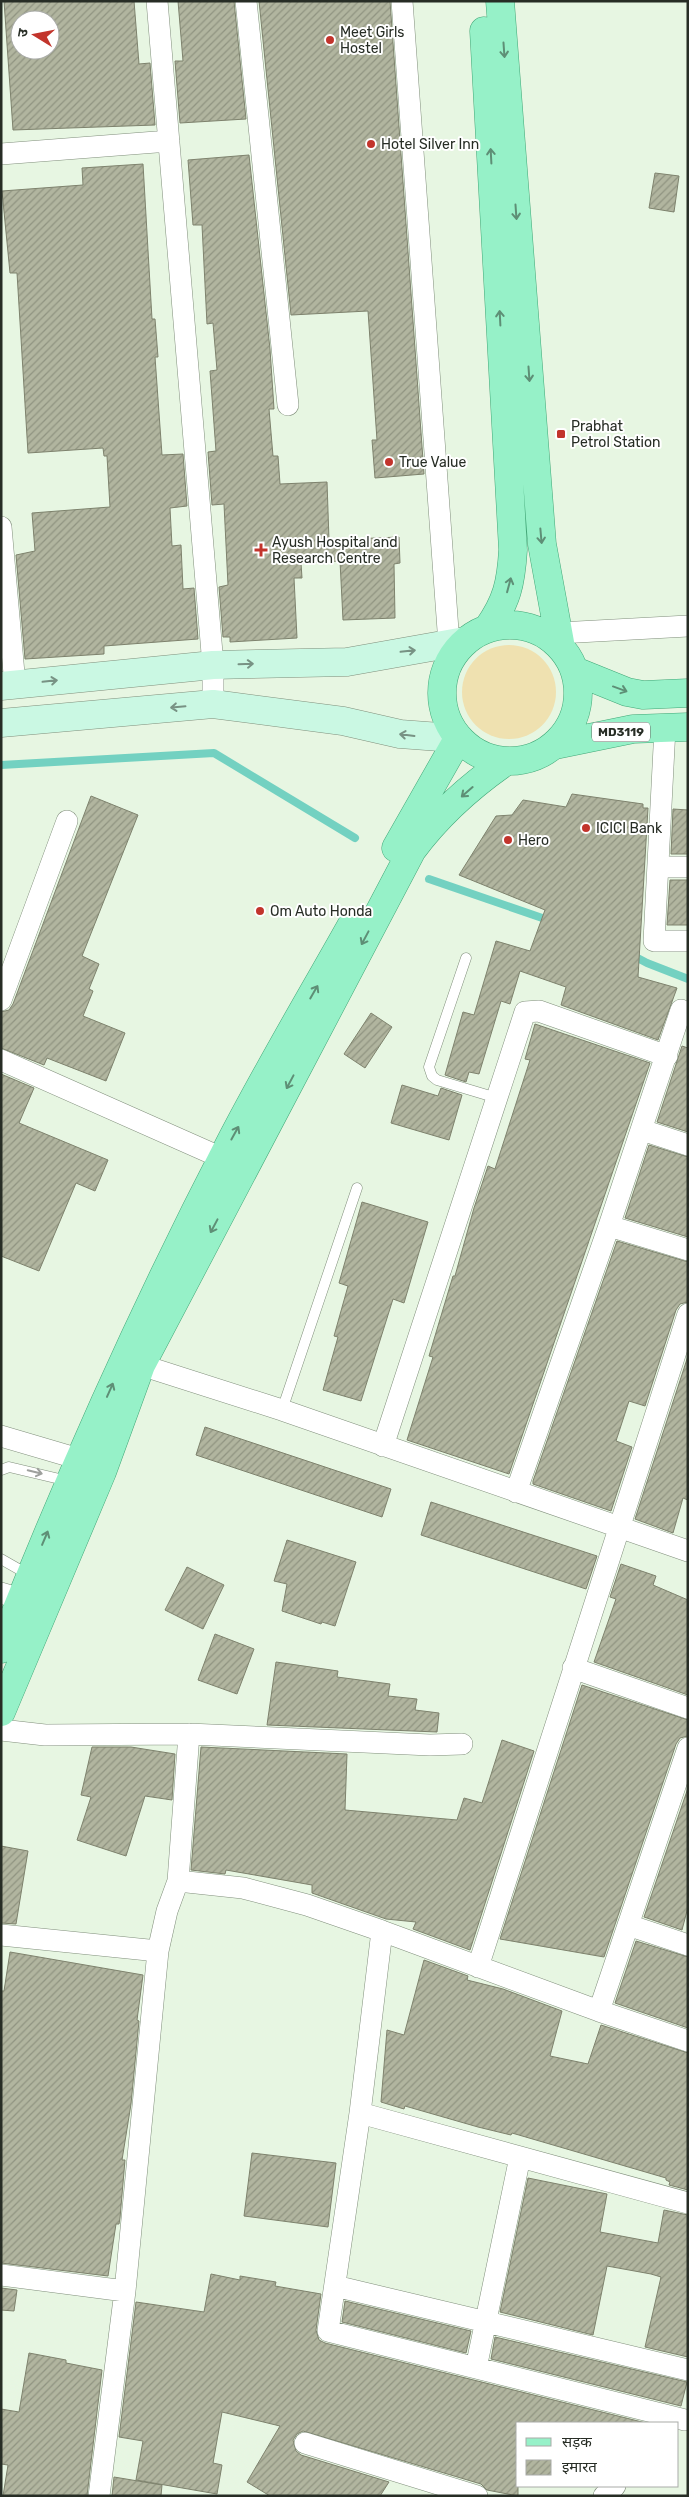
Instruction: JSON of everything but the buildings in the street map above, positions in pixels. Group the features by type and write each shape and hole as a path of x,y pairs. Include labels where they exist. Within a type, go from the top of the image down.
{"main road":[{"path":"482,1 513,550 512,572 503,606 467,638 448,662 443,679 444,715 457,737 479,755 505,762 531,759 555,745 571,724 578,698 551,602 542,544 500,1"},
{"path":"8,685 213,665 347,662 467,638 514,624 540,631 627,692 643,694 688,693"},
{"path":"1,723 213,704 343,721 400,734 457,737"},
{"name":"MD3119","path":"555,745 633,729 676,728"},
{"path":"1,1712 102,1472 134,1359 222,1158 457,737"},
{"path":"1,1649 17,1589 74,1470 412,850 439,816 487,774 505,762"}],"street":[{"path":"157,1 213,665 213,704"},
{"path":"246,1 288,405"},
{"path":"402,1 467,638"},
{"path":"1,154 169,141"},
{"path":"1,527 8,685"},
{"path":"565,650 688,626"},
{"path":"676,728 658,867 654,941 688,941"},
{"path":"1,1000 67,821"},
{"path":"658,867 688,867"},
{"path":"383,1446 524,1012 532,1010 667,1056"},
{"path":"516,1492 642,1130 681,1010"},
{"path":"1,1060 222,1158"},
{"path":"642,1130 688,1145"},
{"path":"609,1226 688,1250"},
{"path":"478,1967 688,1314"},
{"path":"134,1359 688,1551"},
{"path":"1,1436 74,1470"},
{"path":"573,1668 688,1708"},
{"path":"1,1730 45,1735 189,1734 430,1745 462,1744"},
{"path":"99,2496 125,2291 158,1951 167,1911 178,1881 189,1734"},
{"path":"599,2012 688,1748"},
{"path":"178,1881 243,1888 308,1905 599,2012 688,2041"},
{"path":"628,1925 688,1945"},
{"path":"382,1931 360,2113 328,2331 683,2420"},
{"path":"1,1935 158,1951"},
{"path":"360,2113 688,2203"},
{"path":"476,2368 520,2157"},
{"path":"1,2275 125,2291"},
{"path":"335,2286 688,2370"},
{"path":"305,2443 477,2496"},
{"path":"604,2496 614,2487"}],"lane":[{"path":"466,958 429,1067 432,1076 437,1080 497,1098"},
{"path":"282,1410 357,1188"},
{"path":"1,1470 9,1467 74,1470"},
{"path":"1,1559 17,1589"}],"shaded area":[{"path":"509,645 527,649 542,659 552,674 556,692 552,710 542,725 527,735 509,739 491,735 476,725 466,710 462,692 466,674 476,659 491,649"}],"waterway":[{"path":"1,765 214,753 355,838"},
{"path":"429,879 551,921"},
{"path":"630,954 647,963 688,979"}],"place":[{"name":"Meet Girls Hostel","path":"330,40"},
{"name":"Hotel Silver Inn","path":"371,144"},
{"name":"Prabhat Petrol Station","path":"561,434"},
{"name":"True Value","path":"389,462"},
{"name":"Ayush Hospital and Research Centre","path":"261,550"},
{"name":"ICICI Bank","path":"586,828"},
{"name":"Hero","path":"508,840"},
{"name":"Om Auto Honda","path":"260,911"}]}
